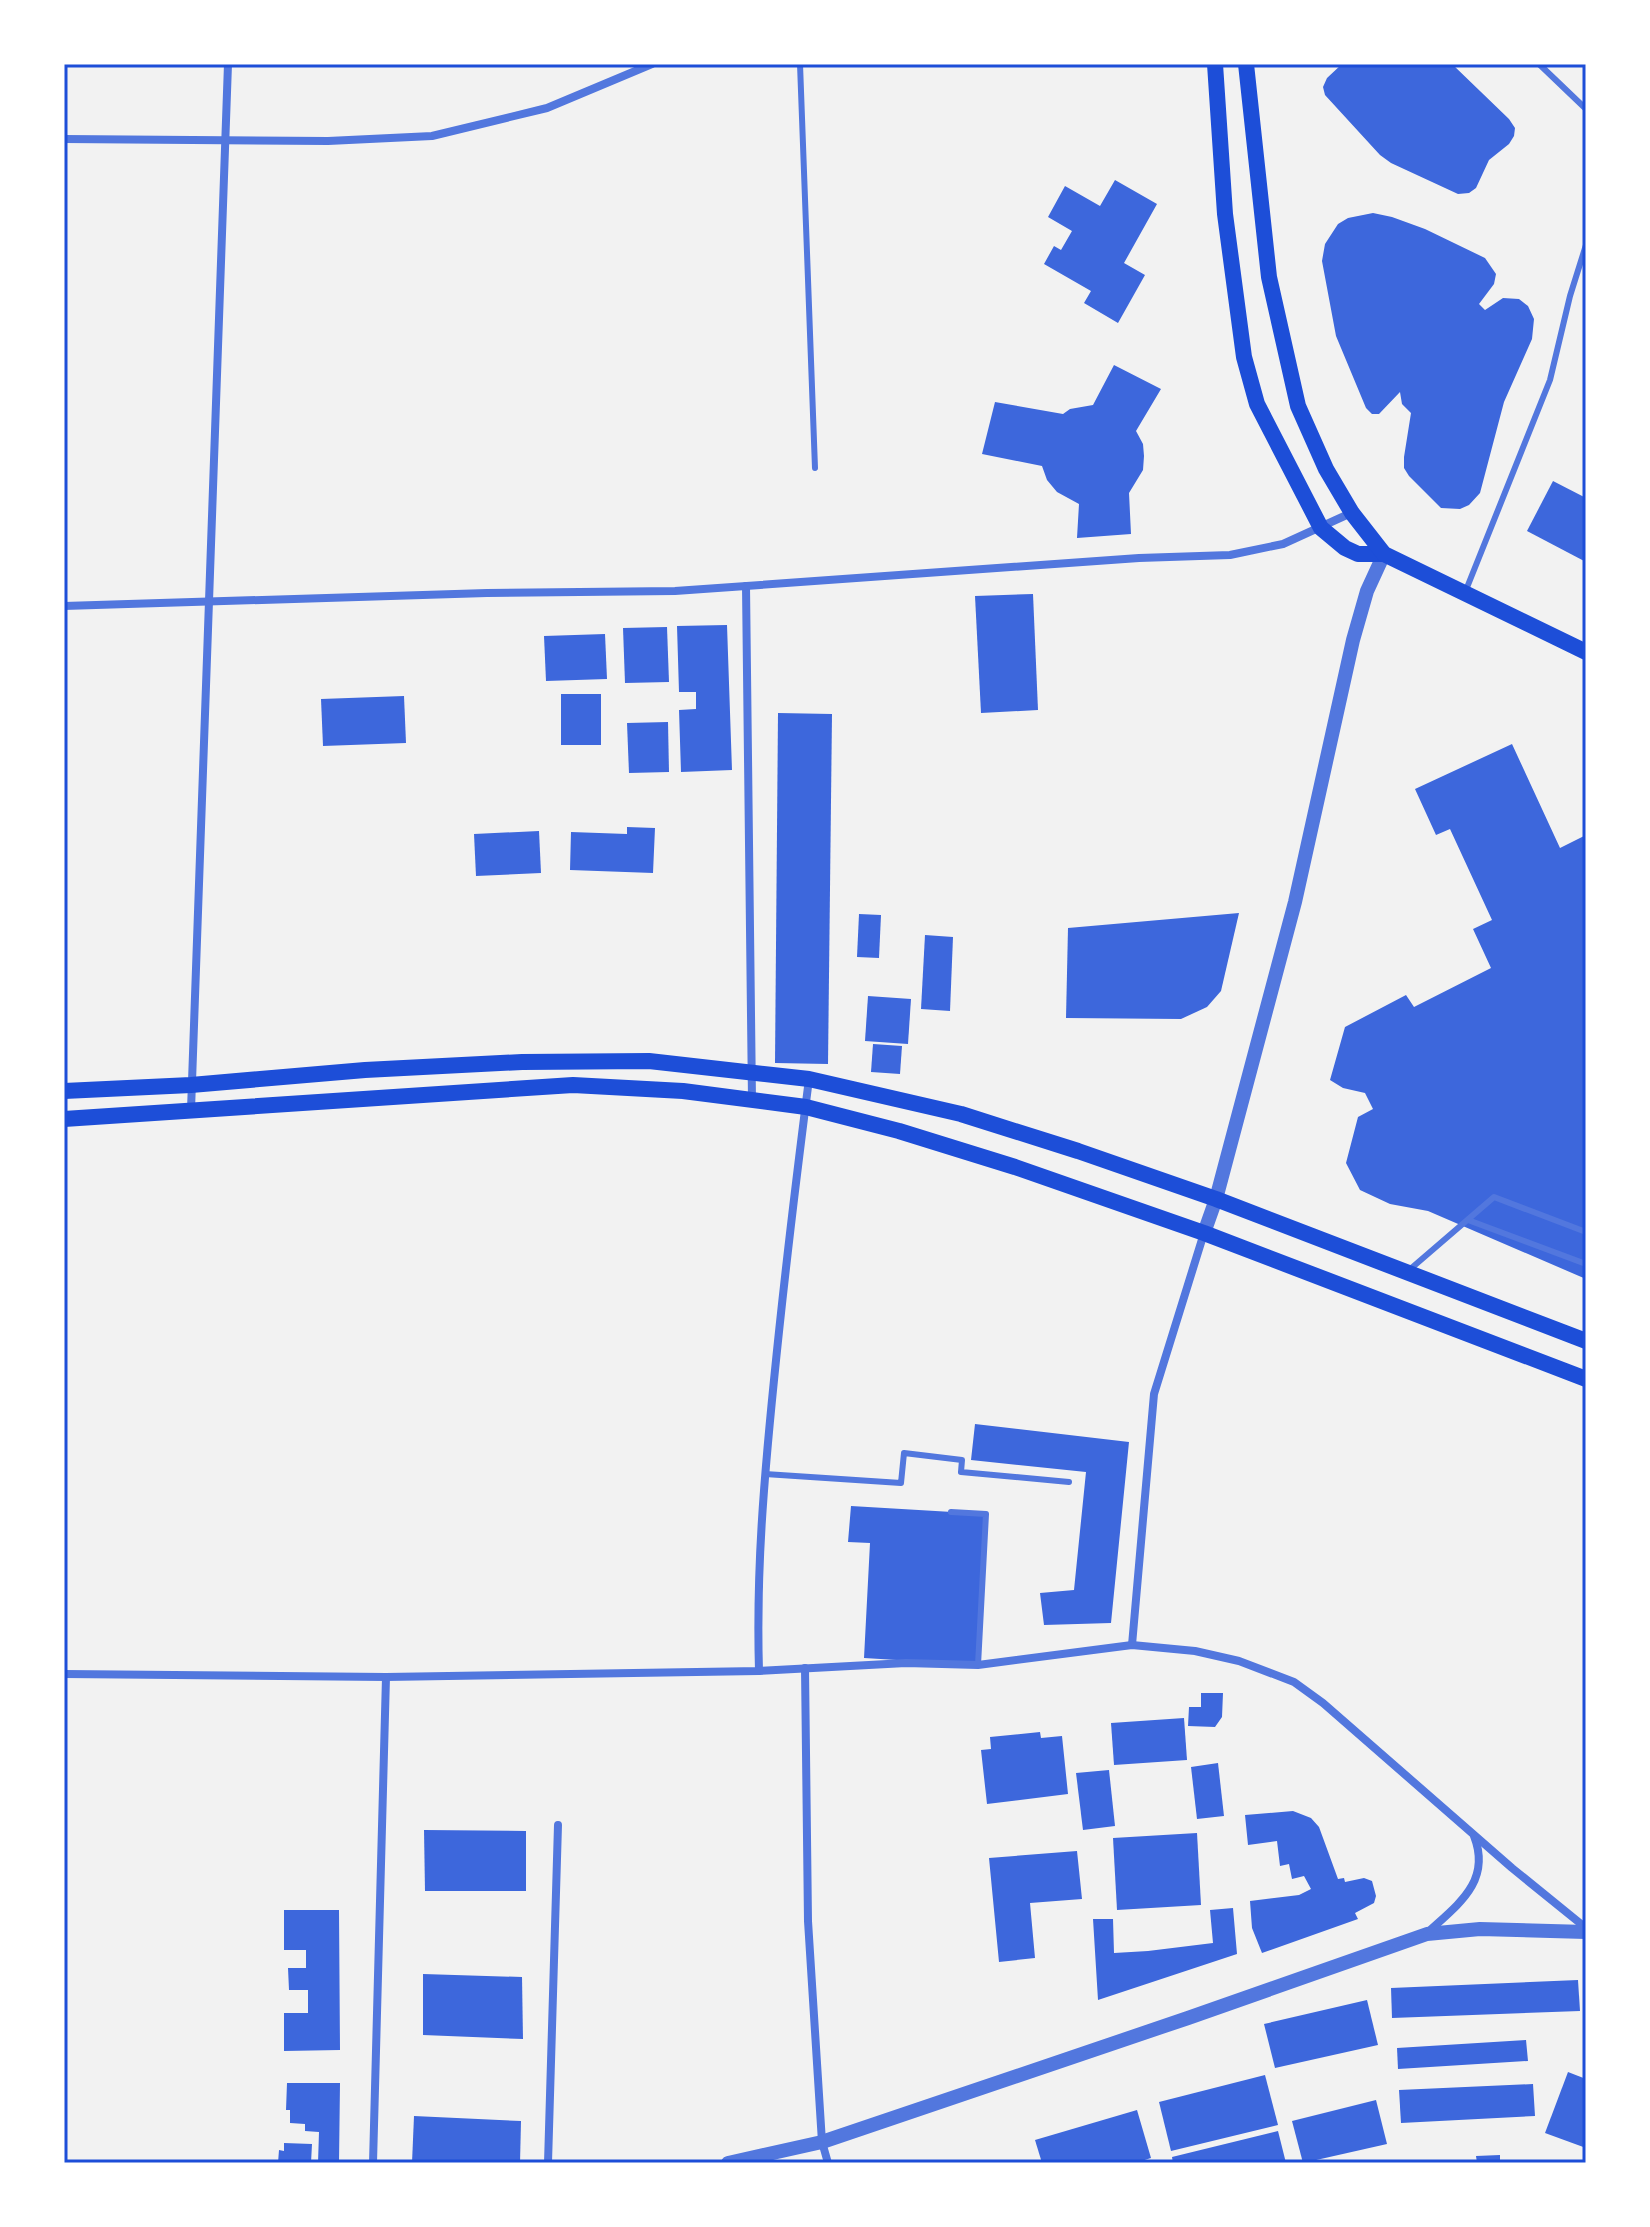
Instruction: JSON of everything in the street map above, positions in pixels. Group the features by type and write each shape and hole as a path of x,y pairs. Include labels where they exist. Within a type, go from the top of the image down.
{"main road":[{"path":"1215,64 1225,214 1244,357 1257,404 1321,528 1345,548 1358,554 1384,554 1586,652"},
{"path":"1246,64 1269,277 1298,406 1326,469 1352,513 1384,554"},
{"path":"64,1091 522,1062 649,1061 809,1079 961,1114 1216,1199 1586,1341"},
{"path":"64,1119 573,1085 683,1091 806,1107 899,1131 1015,1167 1204,1233 1586,1379"}],"street":[{"path":"191,1110 228,64"},
{"path":"64,139 226,141 432,136 547,108 652,64"},
{"path":"64,606 487,593 675,591 1123,559 1230,555 1283,544 1352,513"},
{"path":"1132,1645 1154,1394 1216,1199 1295,902 1353,640 1367,591 1384,554"},
{"path":"746,586 752,1100"},
{"path":"759,1671 756,1595 765,1474 791,1217 809,1079"},
{"path":"64,1674 386,1677 759,1671 906,1663 978,1665 1132,1645 1195,1651 1239,1661 1294,1682 1323,1703 1586,1930"},
{"path":"805,1668 808,1921 822,2142 828,2163"},
{"path":"373,2163 386,1677"},
{"path":"548,2163 558,1825"},
{"path":"1427,1934 1466,1896 1479,1873 1479,1848 1473,1834"},
{"path":"728,2163 822,2142 1427,1934 1480,1929 1586,1930"}],"lane":[{"path":"800,64 815,468"},
{"path":"1539,64 1586,109"},
{"path":"1465,593 1550,380 1586,245"},
{"path":"1407,1272 1494,1197 1586,1232"},
{"path":"1468,1220 1586,1264"},
{"path":"765,1474 901,1483 904,1453 962,1460 961,1472 1069,1482"},
{"path":"951,1512 986,1514 978,1665"}],"building":[{"path":"1342,64 1452,64 1509,119 1515,128 1514,136 1489,160 1476,188 1469,193 1458,194 1380,155 1325,95 1323,87 1327,78"},
{"path":"1115,180 1157,204 1124,263 1145,275 1118,323 1084,303 1091,291 1044,264 1054,246 1061,250 1072,231 1048,217 1065,186 1100,206"},
{"path":"1373,213 1425,229 1485,258 1496,274 1494,284 1479,304 1485,310 1503,298 1519,299 1528,306 1534,319 1532,339 1504,402 1480,493 1469,505 1460,509 1441,508 1409,476 1404,468 1404,457 1411,413 1402,404 1400,392 1379,414 1372,414 1366,408 1336,336 1322,261 1325,244 1338,224 1348,218"},
{"path":"1114,365 1161,389 1136,431 1143,444 1144,456 1143,470 1129,493 1131,534 1077,538 1079,504 1057,492 1047,480 1042,466 982,454 995,402 1063,414 1070,409 1093,405"},
{"path":"1553,481 1586,498 1586,562 1527,531"},
{"path":"1033,594 1038,710 981,713 975,596"},
{"path":"727,625 732,770 681,772 679,710 696,709 696,692 679,692 677,626"},
{"path":"667,627 669,682 625,683 623,628"},
{"path":"605,634 607,679 546,681 544,636"},
{"path":"561,694 601,694 601,745 561,745"},
{"path":"404,696 406,743 323,746 321,699"},
{"path":"778,713 832,714 828,1064 775,1063"},
{"path":"668,722 669,772 629,773 627,723"},
{"path":"1512,744 1560,848 1586,835 1586,1279 1428,1211 1390,1204 1360,1190 1346,1163 1358,1117 1373,1109 1365,1093 1343,1088 1330,1080 1345,1027 1406,995 1414,1007 1491,968 1473,929 1492,920 1450,829 1436,835 1415,789"},
{"path":"627,827 655,828 653,873 570,870 571,832 627,834"},
{"path":"539,831 541,873 476,876 474,834"},
{"path":"1239,913 1221,991 1207,1007 1181,1019 1066,1018 1068,928"},
{"path":"859,914 881,915 879,958 857,957"},
{"path":"925,935 953,937 950,1011 921,1009"},
{"path":"868,996 911,999 908,1044 865,1041"},
{"path":"873,1044 902,1046 900,1074 871,1072"},
{"path":"975,1424 1129,1442 1111,1623 1044,1625 1040,1593 1074,1590 1086,1472 971,1460"},
{"path":"851,1506 986,1514 978,1665 864,1658 870,1543 848,1542"},
{"path":"1201,1693 1223,1693 1222,1717 1215,1727 1188,1726 1189,1707 1201,1707"},
{"path":"1184,1718 1187,1760 1114,1765 1111,1723"},
{"path":"1040,1732 1041,1738 1062,1736 1068,1794 987,1804 981,1750 991,1749 990,1737"},
{"path":"1218,1763 1224,1816 1197,1819 1191,1767"},
{"path":"1109,1770 1115,1826 1083,1830 1076,1773"},
{"path":"1293,1811 1311,1818 1319,1827 1338,1879 1344,1878 1345,1882 1364,1878 1372,1881 1376,1896 1374,1903 1355,1913 1358,1919 1262,1953 1252,1928 1250,1901 1299,1895 1311,1889 1304,1876 1292,1879 1289,1864 1280,1866 1277,1841 1248,1845 1245,1815"},
{"path":"424,1830 526,1831 526,1891 425,1891"},
{"path":"1197,1833 1201,1905 1117,1910 1113,1838"},
{"path":"1077,1851 1082,1899 1030,1903 1035,1958 999,1962 989,1858"},
{"path":"1233,1908 1237,1954 1098,2000 1093,1919 1113,1919 1114,1953 1148,1951 1213,1943 1210,1910"},
{"path":"284,1910 339,1910 340,2050 284,2051 284,2013 308,2013 308,1990 289,1990 288,1968 306,1968 306,1950 284,1950"},
{"path":"423,1974 522,1977 523,2039 423,2035"},
{"path":"1578,1980 1580,2011 1392,2018 1391,1988"},
{"path":"1367,2000 1378,2045 1275,2068 1264,2024"},
{"path":"1526,2040 1528,2061 1398,2069 1397,2048"},
{"path":"1568,2072 1586,2079 1586,2148 1545,2133"},
{"path":"1265,2075 1278,2125 1171,2151 1159,2102"},
{"path":"287,2083 340,2083 339,2163 318,2163 319,2132 305,2131 305,2124 290,2123 290,2110 286,2110"},
{"path":"1533,2084 1535,2116 1401,2123 1399,2090"},
{"path":"1376,2100 1387,2144 1303,2163 1292,2121"},
{"path":"1137,2110 1151,2158 1135,2163 1042,2163 1035,2140"},
{"path":"414,2116 521,2121 520,2163 412,2163"},
{"path":"1278,2131 1286,2163 1173,2163 1172,2157"},
{"path":"284,2143 312,2144 311,2163 278,2163 279,2150 284,2151"},
{"path":"1500,2155 1500,2163 1477,2163 1476,2156"}]}
